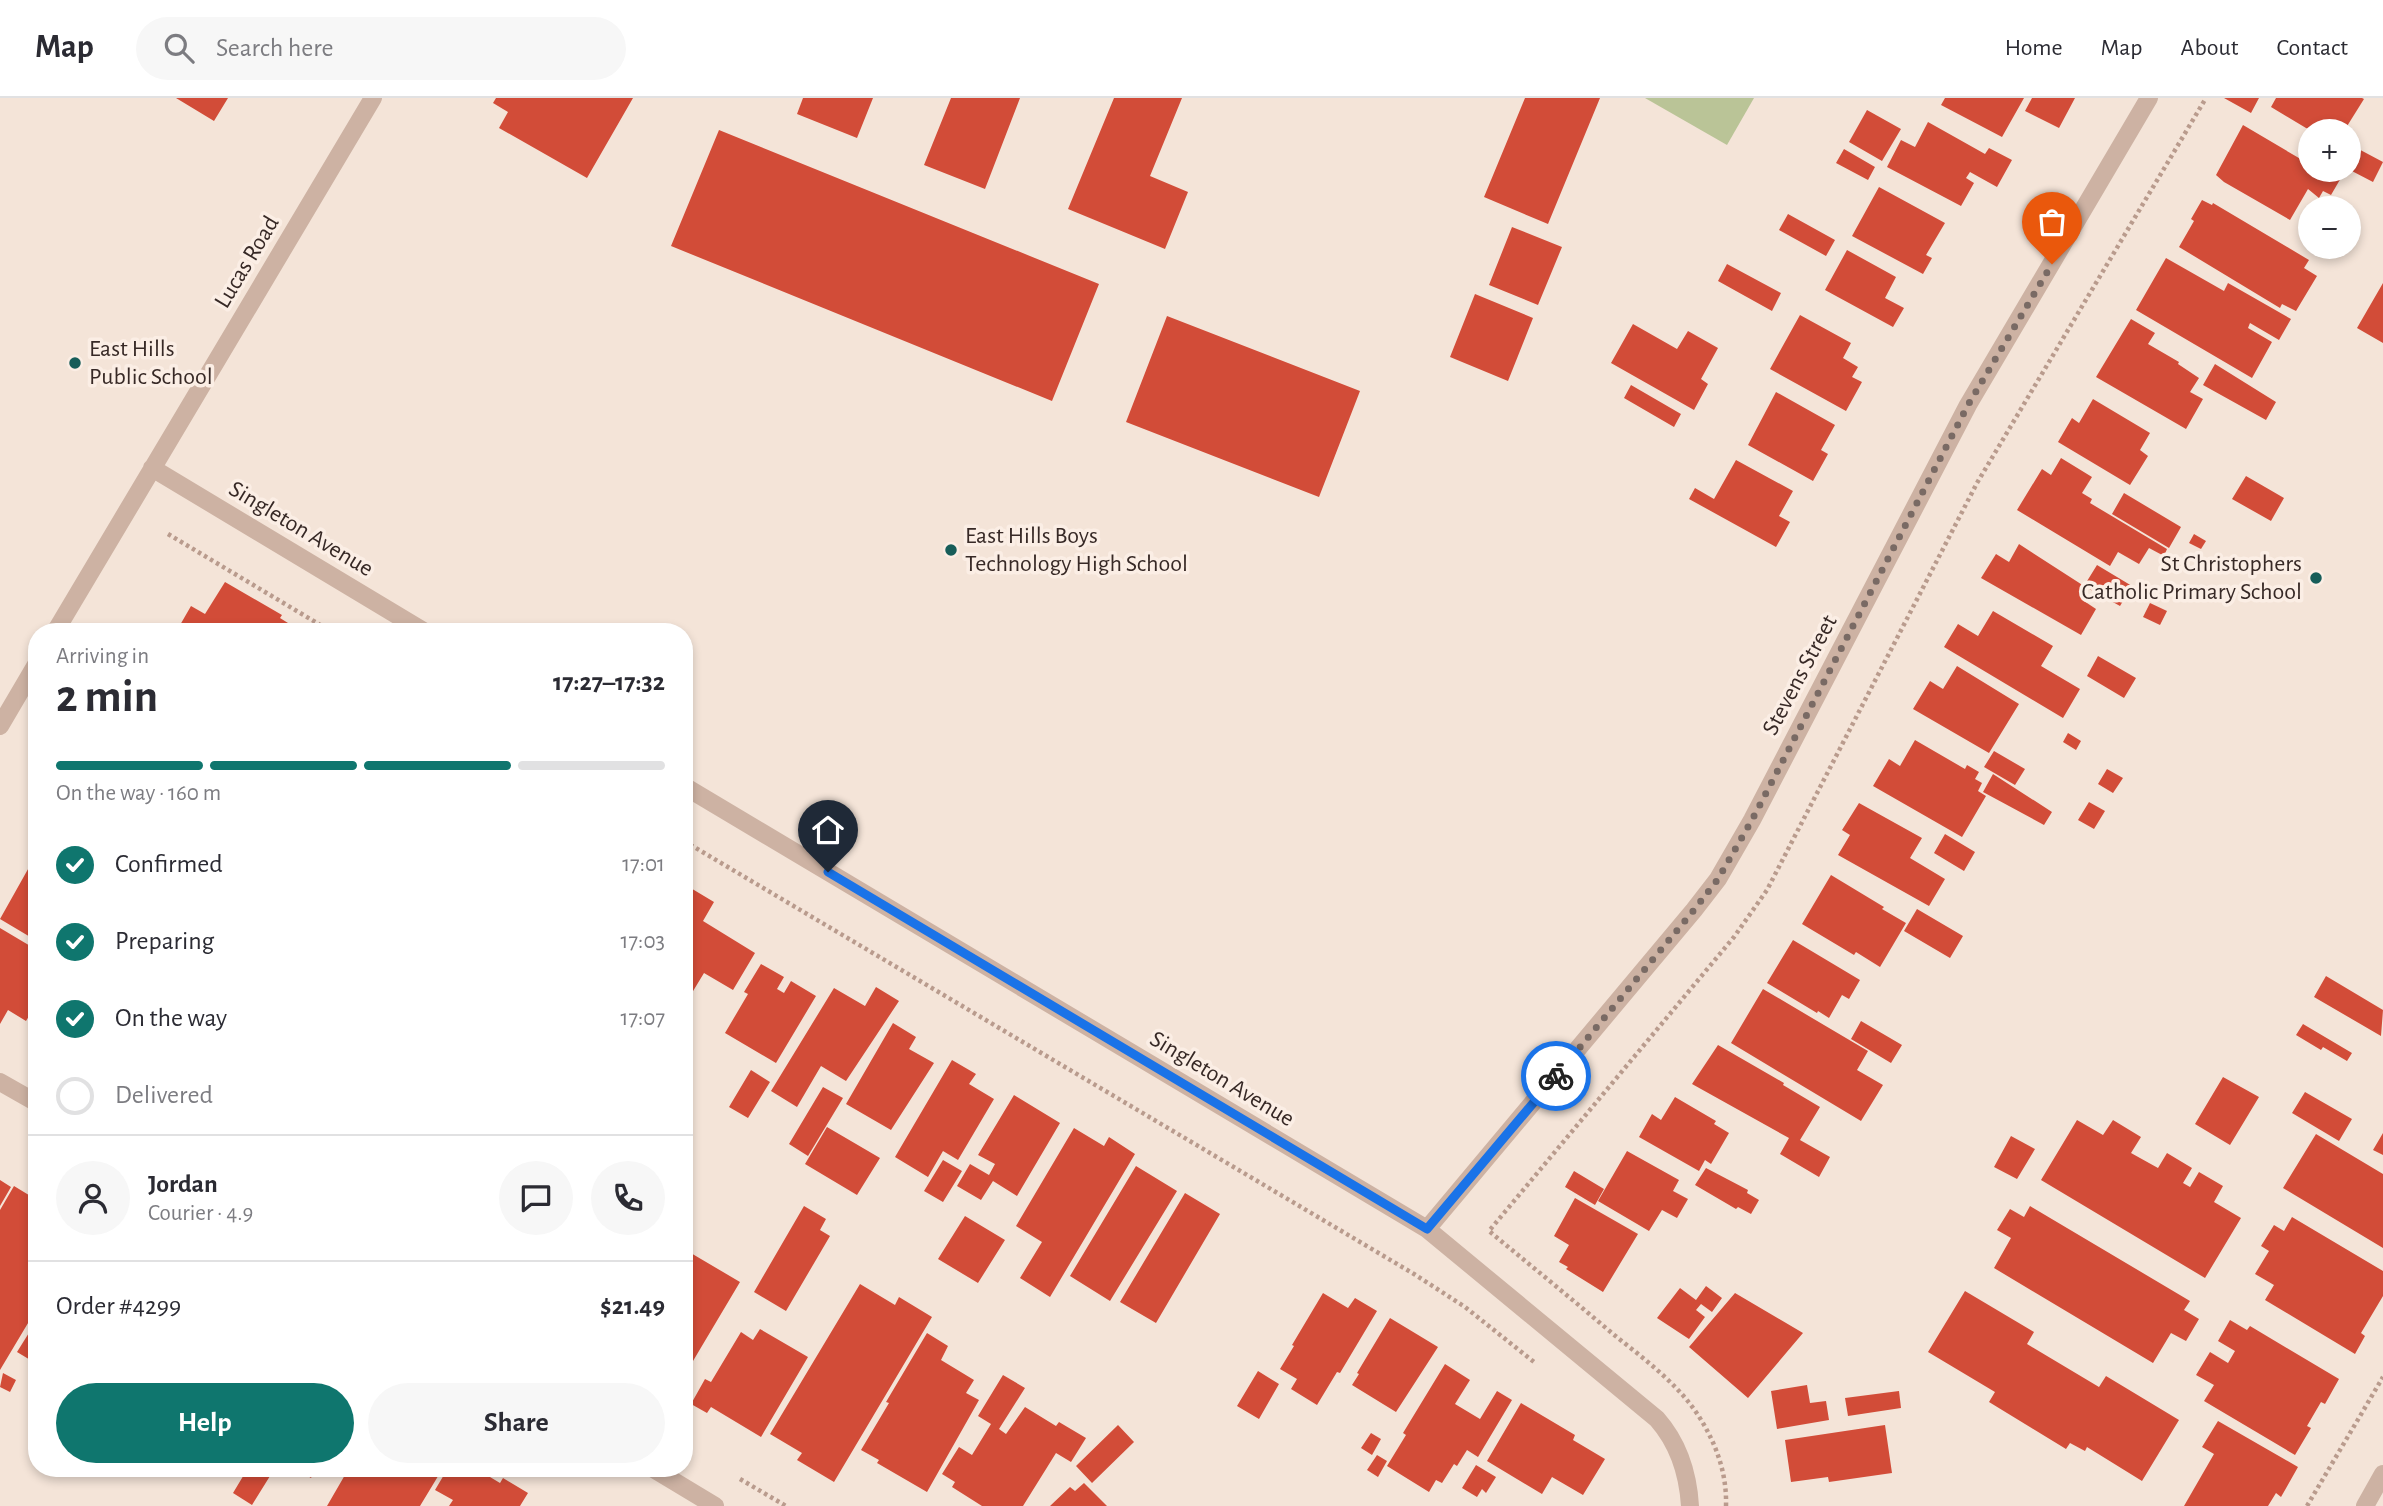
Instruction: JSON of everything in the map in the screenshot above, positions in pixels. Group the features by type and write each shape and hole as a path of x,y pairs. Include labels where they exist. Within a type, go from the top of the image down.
{"street":[{"name":"Lucas Road","path":"60,623 373,98"},
{"name":"Stevens Street","path":"1427,1229 1718,879 1752,820 1968,405 2150,98"},
{"name":"Singleton Avenue","path":"152,468 410,623"},
{"path":"0,726 28,678"},
{"name":"Singleton Avenue","path":"693,791 1427,1229 1643,1405 1668,1431 1686,1471 1690,1506"},
{"path":"0,1082 28,1099"},
{"path":"2365,1506 2383,1474"},
{"path":"667,1477 715,1506"}],"path":[{"path":"1726,1506 1721,1460 1698,1415 1682,1396 1639,1355 1489,1231 1734,937 1767,890 1977,483 2206,98"},
{"path":"168,534 317,623"},
{"path":"693,846 1414,1274 1465,1307 1534,1362"},
{"path":"2307,1506 2383,1377"},
{"path":"740,1479 786,1506"}],"green space":[{"path":"1645,98 1754,98 1727,145"}],"building":[{"path":"176,98 228,98 214,121"},
{"path":"496,98 633,98 587,178 499,128 508,112 493,103"},
{"path":"803,98 873,98 857,138 797,114"},
{"path":"951,98 1020,98 985,189 924,165"},
{"path":"1114,98 1182,98 1150,176 1188,192 1165,249 1068,209"},
{"path":"1525,98 1600,98 1548,224 1484,197"},
{"path":"1945,98 2024,98 2002,137 1941,105"},
{"path":"2032,98 2075,98 2059,128 2025,111"},
{"path":"2224,98 2259,98 2251,113"},
{"path":"2276,98 2364,99 2352,119 2298,119 2298,123 2271,107"},
{"path":"1867,110 1901,129 1882,161 1849,142"},
{"path":"1928,122 1985,154 1989,148 2012,160 1997,187 1970,172 1966,178 1974,183 1961,206 1887,167 1901,140 1915,147"},
{"path":"2243,125 2298,157 2298,182 2339,182 2331,195 2323,191 2320,196 2317,196 2308,189 2304,196 2298,196 2298,206 2290,220 2216,175"},
{"path":"719,130 1099,284 1052,401 671,246"},
{"path":"1844,149 1875,167 1868,180 1836,163"},
{"path":"2361,150 2383,162 2373,182 2361,176"},
{"path":"1879,187 1945,223 1926,255 1932,258 1923,274 1852,236"},
{"path":"2202,200 2212,205 2213,203 2298,253 2298,259 2309,260 2304,268 2317,276 2296,311 2282,304 2280,308 2179,247 2194,221 2191,219"},
{"path":"1788,214 1835,240 1826,256 1779,230"},
{"path":"1512,227 1562,247 1538,305 1489,285"},
{"path":"1847,250 1896,277 1885,298 1904,308 1893,327 1825,290"},
{"path":"2166,258 2224,291 2228,283 2291,319 2279,340 2250,323 2248,328 2272,342 2252,378 2136,310"},
{"path":"1727,264 1781,293 1772,311 1718,281"},
{"path":"2383,283 2383,343 2357,328"},
{"path":"1475,294 1533,318 1508,381 1450,357"},
{"path":"1800,315 1851,343 1843,358 1858,367 1852,377 1862,382 1846,411 1770,369"},
{"path":"1167,316 1360,391 1319,497 1126,422"},
{"path":"2131,319 2155,333 2148,344 2179,362 2178,364 2199,378 2190,392 2203,399 2186,429 2096,377"},
{"path":"1633,324 1677,349 1688,331 1718,348 1701,379 1708,384 1694,410 1611,363"},
{"path":"2215,364 2276,402 2266,420 2203,385"},
{"path":"1631,385 1681,414 1674,427 1624,398"},
{"path":"1776,392 1835,425 1821,450 1828,454 1813,481 1748,445"},
{"path":"2093,399 2150,433 2140,450 2148,456 2130,485 2058,442 2072,418 2079,423"},
{"path":"2061,458 2092,477 2082,493 2092,499 2090,503 2167,549 2164,556 2149,548 2139,564 2118,552 2110,566 2017,510 2042,469 2051,475"},
{"path":"1736,460 1793,491 1779,516 1790,522 1776,547 1689,499 1695,488 1714,499"},
{"path":"2246,476 2284,498 2271,521 2232,499"},
{"path":"2124,493 2181,527 2169,548 2112,514"},
{"path":"2194,534 2206,541 2201,549 2189,543"},
{"path":"2019,544 2084,586 2084,601 2096,609 2081,635 1981,578 1996,554 2009,562"},
{"path":"2097,565 2132,586 2120,606 2084,586"},
{"path":"225,582 282,615 280,618 288,623 181,623 191,606 205,614"},
{"path":"2150,603 2167,611 2160,625 2143,617"},
{"path":"1993,611 2053,646 2041,666 2080,689 2063,718 1944,647 1958,624 1978,636"},
{"path":"2098,656 2136,678 2124,698 2087,676"},
{"path":"1957,666 2019,704 1989,753 1913,709 1930,681 1943,689"},
{"path":"2068,733 2081,741 2076,750 2063,742"},
{"path":"1915,740 1965,769 1967,765 1979,772 1975,779 1982,783 1978,791 1986,796 1962,837 1873,786 1889,759 1900,766"},
{"path":"1994,751 2025,769 2015,785 1984,767"},
{"path":"2107,769 2123,778 2113,793 2098,784"},
{"path":"1993,774 2052,812 2044,825 1983,792"},
{"path":"2089,802 2105,811 2094,829 2078,820"},
{"path":"1859,803 1922,838 1910,858 1945,879 1929,906 1838,855 1850,835 1842,830"},
{"path":"1945,834 1975,852 1964,871 1934,853"},
{"path":"28,869 28,936 0,919"},
{"path":"1831,875 1906,923 1880,967 1802,924"},
{"path":"693,889 714,902 703,921 755,953 733,990 704,973 693,991"},
{"path":"1917,909 1963,936 1950,958 1904,931"},
{"path":"0,928 28,945 28,1018 26,1021 8,1010 0,1024"},
{"path":"1793,940 1860,980 1849,999 1842,995 1829,1018 1767,983"},
{"path":"761,964 784,977 777,989 784,993 791,981 816,996 776,1063 725,1033 748,994 744,992"},
{"path":"2326,976 2383,1010 2381,1036 2314,997"},
{"path":"876,987 899,1001 846,1081 821,1066 797,1107 771,1091 834,988 865,1006"},
{"path":"1763,989 1868,1051 1857,1070 1883,1085 1861,1121 1731,1043"},
{"path":"1861,1021 1902,1045 1891,1063 1851,1039"},
{"path":"893,1023 916,1037 909,1049 934,1063 891,1130 846,1104"},
{"path":"2303,1024 2352,1053 2347,1061 2296,1035"},
{"path":"1718,1045 1820,1107 1800,1140 1830,1157 1819,1177 1780,1154 1789,1138 1692,1084"},
{"path":"952,1060 976,1074 969,1084 994,1099 958,1160 943,1151 928,1177 895,1157"},
{"path":"751,1070 770,1082 748,1118 729,1107"},
{"path":"2223,1077 2259,1097 2230,1145 2195,1124"},
{"path":"823,1087 843,1098 808,1156 789,1144"},
{"path":"2305,1092 2352,1119 2339,1141 2292,1113"},
{"path":"1014,1095 1060,1123 1017,1196 993,1181 981,1200 957,1186 970,1164 989,1175 995,1164 978,1155"},
{"path":"1675,1097 1716,1121 1714,1124 1729,1133 1711,1164 1705,1160 1699,1171 1639,1137 1652,1114 1661,1120"},
{"path":"2077,1120 2103,1135 2113,1120 2141,1137 2131,1153 2158,1168 2167,1153 2192,1168 2183,1183 2190,1187 2199,1172 2223,1186 2214,1202 2241,1218 2205,1278 2041,1180"},
{"path":"827,1127 880,1158 857,1195 805,1164"},
{"path":"1074,1128 1104,1146 1109,1137 1135,1154 1050,1297 1020,1278 1042,1242 1016,1226"},
{"path":"2383,1133 2383,1155 2373,1150"},
{"path":"2316,1134 2383,1174 2383,1248 2283,1188"},
{"path":"2011,1136 2035,1149 2017,1179 1994,1167"},
{"path":"1627,1151 1679,1180 1673,1191 1688,1199 1677,1218 1662,1210 1649,1231 1598,1201"},
{"path":"943,1160 962,1171 943,1202 924,1191"},
{"path":"1136,1166 1177,1191 1110,1301 1070,1276"},
{"path":"1706,1168 1748,1190 1747,1193 1759,1200 1751,1214 1738,1207 1736,1209 1695,1185"},
{"path":"1574,1171 1604,1189 1595,1205 1565,1187"},
{"path":"0,1180 11,1187 0,1206"},
{"path":"14,1186 28,1195 28,1323 0,1370 0,1210"},
{"path":"1185,1193 1220,1214 1156,1323 1120,1302"},
{"path":"1575,1198 1638,1234 1603,1292 1559,1262 1569,1245 1554,1236"},
{"path":"804,1206 826,1219 820,1230 830,1236 786,1311 754,1292"},
{"path":"2030,1206 2190,1301 2184,1310 2199,1319 2186,1341 2171,1333 2153,1363 1994,1268 2011,1238 1997,1230 2010,1209 2024,1217"},
{"path":"965,1216 1005,1240 978,1283 938,1259"},
{"path":"2292,1217 2383,1271 2383,1296 2361,1333 2365,1336 2355,1354 2265,1300 2274,1285 2255,1274 2269,1251 2261,1246 2274,1225 2284,1231"},
{"path":"693,1254 740,1282 693,1361"},
{"path":"860,1284 895,1305 899,1297 932,1317 834,1482 797,1460 802,1453 770,1434"},
{"path":"1706,1286 1722,1298 1712,1312 1701,1304 1696,1310 1705,1317 1689,1339 1657,1318 1680,1288 1696,1300"},
{"path":"1965,1291 2034,1332 2027,1344 2099,1387 2106,1376 2179,1420 2142,1481 2087,1447 2085,1451 2070,1443 2066,1449 1989,1402 1995,1392 1928,1352"},
{"path":"1323,1293 1348,1308 1355,1298 1377,1311 1340,1373 1337,1372 1317,1405 1291,1389 1297,1379 1280,1369"},
{"path":"1735,1293 1803,1333 1748,1398 1689,1347"},
{"path":"1390,1318 1438,1347 1396,1412 1352,1385"},
{"path":"2230,1320 2247,1330 2250,1326 2339,1379 2325,1404 2321,1402 2307,1426 2311,1428 2295,1455 2204,1401 2214,1385 2196,1375 2210,1352 2228,1363 2235,1351 2218,1341"},
{"path":"760,1329 808,1357 761,1437 711,1407 707,1413 693,1405 705,1379 711,1382 741,1332 753,1340"},
{"path":"927,1333 948,1346 941,1360 974,1380 966,1393 979,1400 927,1492 877,1463 879,1460 861,1450"},
{"path":"28,1334 28,1359 17,1352"},
{"path":"1445,1364 1470,1380 1455,1404 1480,1419 1497,1391 1512,1400 1478,1457 1467,1450 1442,1483 1436,1480 1429,1492 1387,1466 1406,1435 1403,1433"},
{"path":"1258,1371 1279,1384 1259,1419 1237,1406"},
{"path":"3,1373 16,1380 10,1392 0,1387"},
{"path":"1003,1375 1025,1388 999,1429 1006,1434 1025,1407 1056,1426 1059,1422 1086,1438 1071,1462 1056,1453 1023,1506 982,1506 952,1487 955,1482 942,1474 959,1447 972,1455 991,1424 978,1416"},
{"path":"1807,1385 1810,1403 1826,1401 1829,1420 1777,1429 1771,1391"},
{"path":"1899,1391 1901,1408 1848,1416 1845,1398"},
{"path":"1521,1403 1575,1435 1573,1440 1605,1459 1583,1495 1552,1477 1542,1494 1487,1461"},
{"path":"2218,1421 2298,1467 2281,1497 2276,1493 2268,1506 2184,1506 2214,1454 2202,1447"},
{"path":"1118,1425 1134,1442 1092,1483 1076,1466"},
{"path":"1885,1425 1892,1473 1829,1482 1828,1477 1791,1482 1785,1440"},
{"path":"1371,1433 1381,1439 1372,1455 1361,1448"},
{"path":"1377,1455 1387,1461 1378,1477 1367,1470"},
{"path":"1476,1465 1496,1477 1486,1493 1482,1489 1477,1497 1462,1488"},
{"path":"243,1477 269,1477 252,1505 233,1493"},
{"path":"344,1477 438,1477 420,1506 327,1506"},
{"path":"443,1477 490,1477 500,1483 503,1478 528,1493 520,1506 449,1506 453,1500 435,1490"},
{"path":"1084,1483 1107,1506 1050,1506 1070,1487 1075,1491"}],"way so far":[{"path":"1556,1076 1718,879 1752,820 1968,405 2052,264"}],"place":[{"name":"East Hills Public School","path":"75,363"},
{"name":"East Hills Boys Technology High School","path":"951,550"},
{"name":"St Christophers Catholic Primary School","path":"2316,578"}],"route":[{"path":"828,872 1427,1229 1556,1076"}]}
